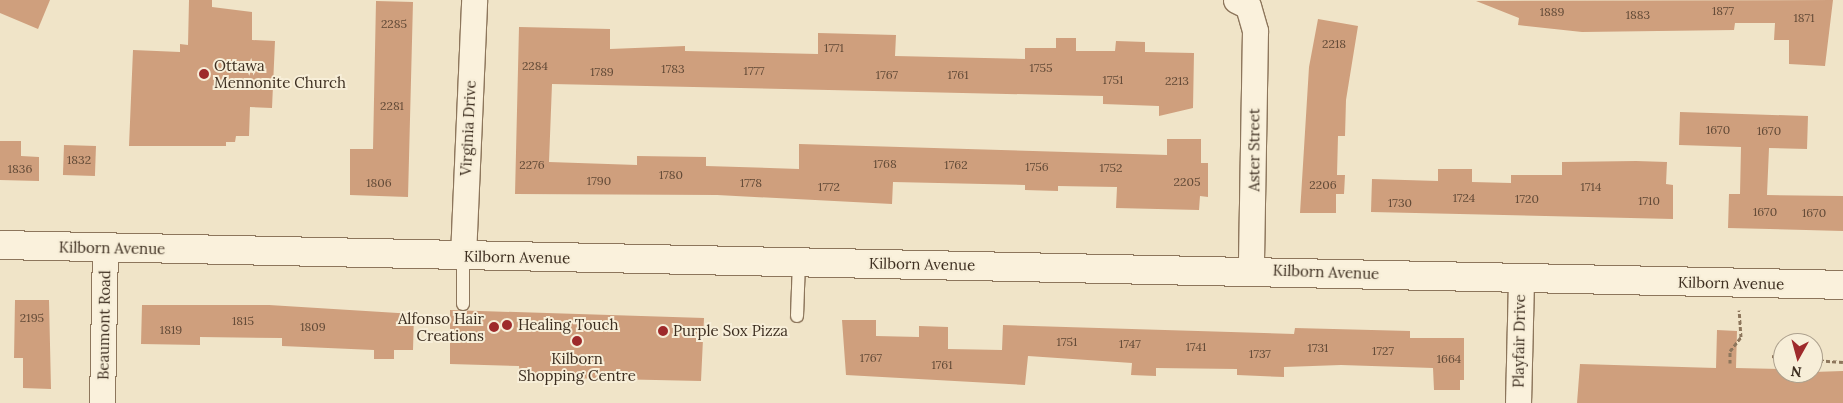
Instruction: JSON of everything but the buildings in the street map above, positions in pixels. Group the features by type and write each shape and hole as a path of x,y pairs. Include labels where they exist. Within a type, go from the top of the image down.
{"street":[{"name":"Virginia Drive","path":"463,256 474,0"},
{"name":"Aster Street","path":"1236,0 1248,6 1255,30 1251,270"},
{"name":"Kilborn Avenue","path":"0,245 463,256 1251,270 1843,285"},
{"name":"Beaumont Road","path":"102,403 106,247"},
{"name":"Playfair Drive","path":"1518,403 1521,278"}],"lane":[{"path":"463,256 463,304"},
{"path":"797,316 799,262"}],"path":[{"path":"1730,363 1730,350 1741,337 1739,310"},
{"path":"1823,361 1843,362"}],"place":[{"name":"Ottawa Mennonite Church","path":"204,74"},
{"name":"Healing Touch","path":"507,325"},
{"name":"Alfonso Hair Creations","path":"494,327"},
{"name":"Purple Sox Pizza","path":"663,331"},
{"name":"Kilborn Shopping Centre","path":"577,341"}]}
